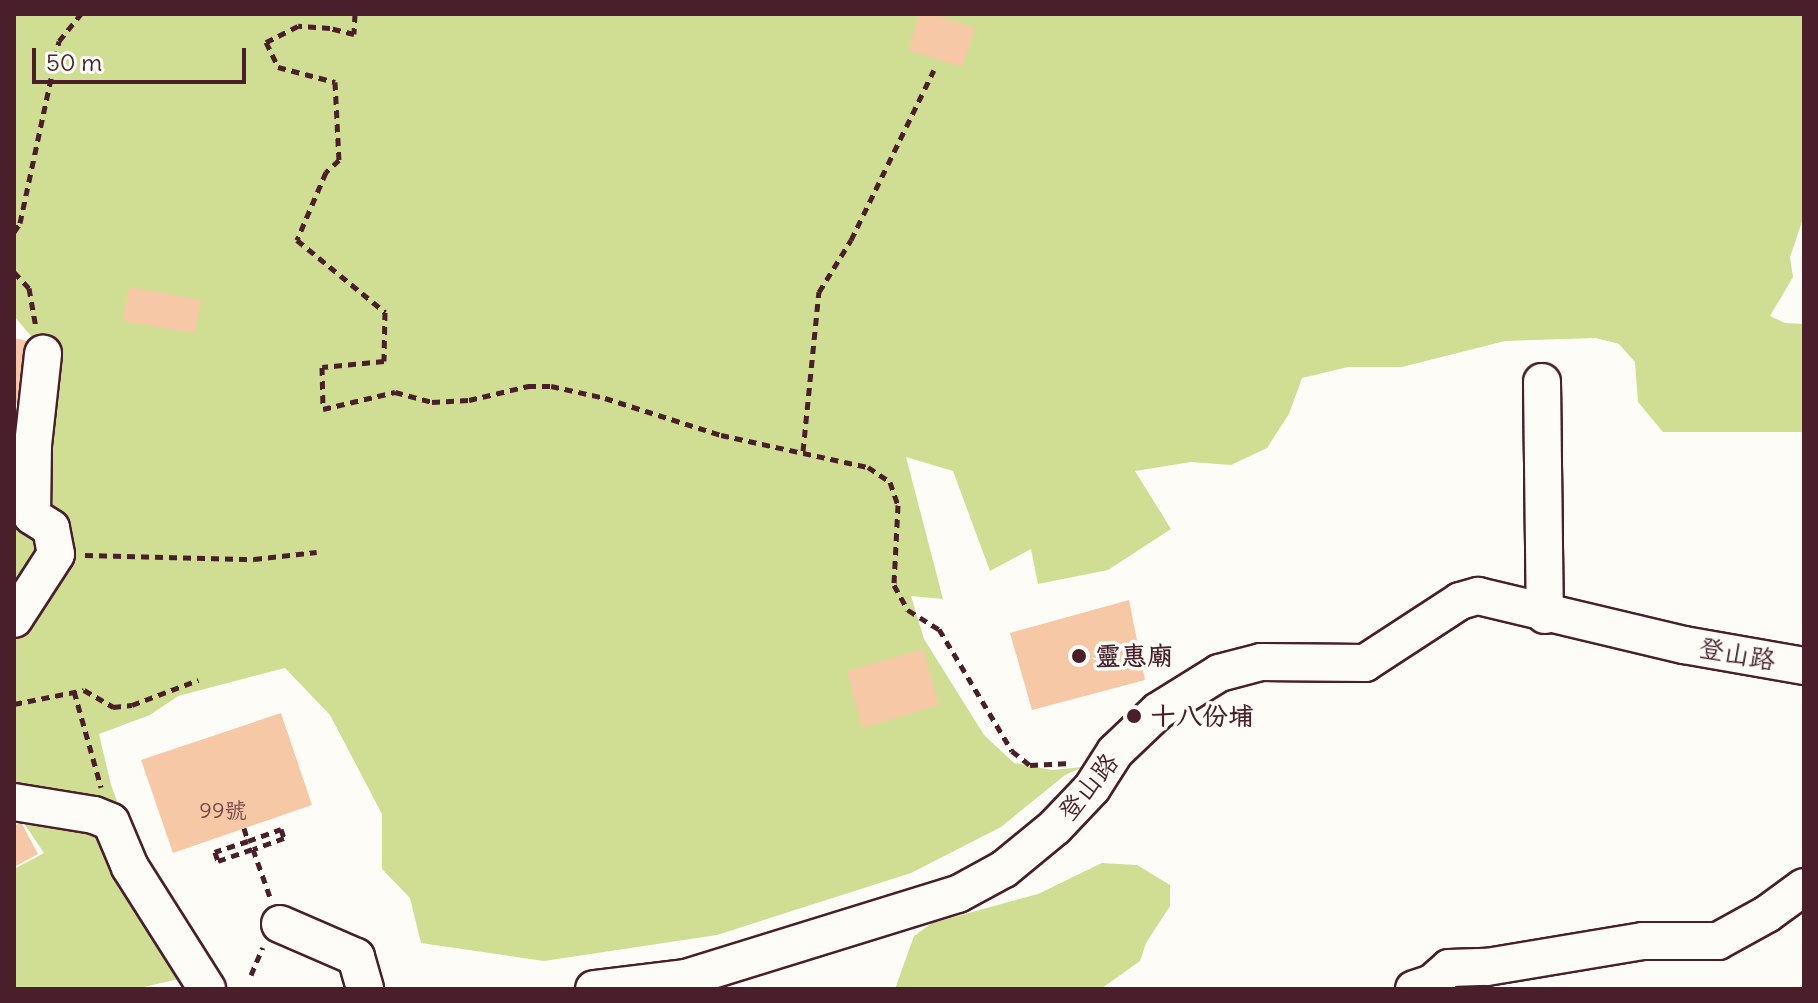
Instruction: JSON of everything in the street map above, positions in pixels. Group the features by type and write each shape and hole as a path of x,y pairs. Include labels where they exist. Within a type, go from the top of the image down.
{"street":[{"path":"14,619 56,554 51,528 32,516 33,445 43,354"},
{"path":"1542,382 1545,615"},
{"name":"登山路","path":"594,989 686,978 958,894 1004,869 1055,827 1092,788 1115,752 1158,711 1219,673 1261,662 1365,663 1460,601 1478,596 1545,615 1684,645 1804,666"},
{"path":"14,802 94,815 111,822 130,867 207,989"},
{"path":"1414,989 1432,983 1449,968 1487,967 1643,941 1718,941 1767,914 1804,887"},
{"path":"280,924 356,957 365,989"}],"path":[{"path":"14,232 20,223 59,41 81,14"},
{"path":"355,14 354,34 298,26 266,42 278,67 335,82 339,160 326,172 297,240 385,312 384,361 322,367 323,409 395,392 432,402 469,400 528,386 551,386 605,398 721,435 868,467 890,482 898,505 894,585 908,610 939,629 1012,751 1030,765 1066,764 1115,752"},
{"path":"803,451 819,292 851,240 934,70"},
{"path":"14,272 29,288 43,354"},
{"path":"56,554 254,559 317,552"},
{"path":"14,704 84,690 113,707 132,705 198,680"},
{"path":"74,691 111,822"},
{"path":"244,828 248,841"},
{"path":"281,829 284,838 253,849 218,861 215,852 281,829"},
{"path":"253,849 280,924"}],"green space":[{"path":"14,14 1804,14 1804,216 1790,257 1793,277 1770,316 1785,323 1804,324 1804,432 1663,432 1638,402 1635,362 1619,344 1596,338 1505,341 1402,367 1348,367 1302,378 1289,414 1267,448 1231,465 1191,462 1135,471 1171,529 1108,570 1038,584 1031,549 990,571 953,471 906,457 943,599 911,596 924,639 984,735 1014,763 1052,770 1083,767 1065,775 1001,827 911,873 717,935 544,961 421,943 410,898 382,869 382,814 330,715 285,668 178,696 150,715 99,734 111,785 142,867 214,971 135,989 14,989 14,869 44,853 21,819 14,822 14,481 18,476 37,343 14,316"},
{"path":"1102,863 1137,865 1170,885 1170,906 1146,943 1140,961 1102,988 895,989 914,936 932,923 1038,894"}],"building":[{"path":"920,14 932,14 975,28 962,67 908,50"},
{"path":"129,287 201,300 195,333 123,321"},
{"path":"14,338 27,341 17,403 14,402"},
{"name":"靈惠廟","path":"1129,600 1145,680 1032,710 1010,633"},
{"path":"923,649 939,705 862,728 847,671"},
{"path":"281,713 312,805 173,853 141,760"},
{"path":"21,822 38,854 14,867 14,826"}],"place":[{"name":"靈惠廟","path":"1079,656"},
{"name":"十八份埔","path":"1134,716"}]}
